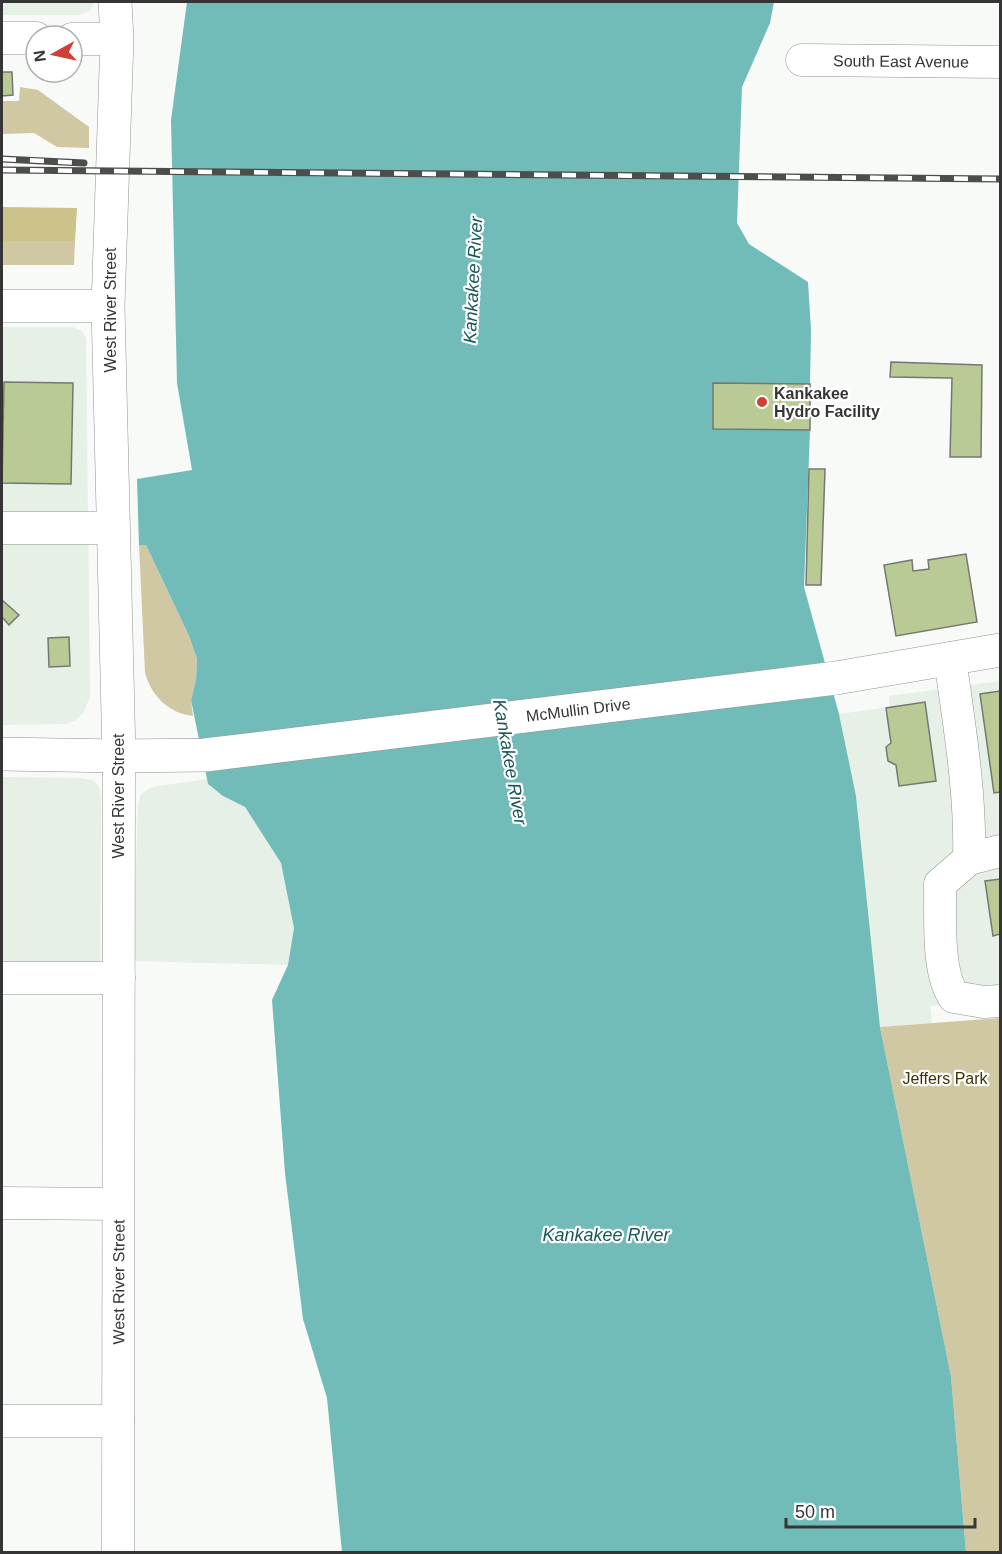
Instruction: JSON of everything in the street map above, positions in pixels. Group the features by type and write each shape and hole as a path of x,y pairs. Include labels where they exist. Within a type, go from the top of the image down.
{"main road":[{"path":"116,2 117,39"},
{"path":"117,39 127,2"},
{"name":"West River Street","path":"117,39 108,306 119,756"},
{"name":"McMullin Drive","path":"2,754 119,756 205,754 836,678 1000,650"}],"street":[{"path":"2,38 24,38"},
{"path":"84,39 117,39"},
{"name":"South East Avenue","path":"802,60 1000,62"},
{"path":"2,306 108,306"},
{"path":"2,528 113,528"},
{"path":"950,658 962,751 970,837 969,859"},
{"name":"West River Street","path":"118,1552 119,756"},
{"path":"1000,852 969,859 940,884 947,986 954,997 984,1002 1000,1001"},
{"path":"2,978 119,978"},
{"path":"2,1203 118,1204"},
{"path":"2,1421 118,1421"}],"shaded area":[{"path":"2,2 94,2 91,10 79,15 2,15"},
{"path":"2,207 77,208 75,241 2,241"},
{"path":"2,327 73,327 82,331 86,339 90,696 84,712 76,720 67,724 2,725"},
{"path":"1000,681 1000,999 930,1006 932,1023 880,1027 856,796 839,714 890,707 889,696"},
{"path":"2,777 79,778 93,780 99,787 101,801 100,985 2,985"},
{"path":"207,779 208,784 223,796 245,807 281,863 294,928 288,965 133,961 138,805 141,794 152,787"}],"green space":[{"path":"20,87 38,90 89,127 89,148 57,147 34,133 2,134 2,101 19,101"},
{"path":"2,241 75,241 74,265 2,265"},
{"path":"139,545 146,545 189,636 197,659 196,680 191,700 193,716 176,711 163,702 152,689 145,673"},
{"name":"Jeffers Park","path":"1000,1018 1000,1552 966,1552 951,1376 880,1027"}],"water":[{"name":"Kankakee River","path":"187,2 774,2 770,23 742,87 737,223 749,244 808,282 811,330 810,384 714,383 713,429 810,430 804,587 839,714 856,796 880,1027 951,1376 966,1552 342,1552 327,1398 303,1319 285,1173 272,1000 288,965 294,928 281,863 245,807 223,796 208,784 191,700 196,680 197,659 189,636 146,545 139,545 137,479 192,470 177,383 171,120"}],"building":[{"path":"2,72 12,72 13,95 2,96"},
{"path":"891,362 982,365 981,457 950,457 952,378 890,377"},
{"path":"4,382 73,383 71,484 2,483"},
{"name":"Kankakee Hydro Facility","path":"713,383 810,384 810,430 713,429"},
{"path":"809,469 825,469 821,585 806,585"},
{"path":"966,554 977,622 896,636 884,565 912,560 913,571 929,569 928,560"},
{"path":"2,600 19,615 9,625 2,617"},
{"path":"69,637 70,666 49,667 48,638"},
{"path":"1000,691 1000,792 994,793 980,694"},
{"path":"925,702 936,781 899,786 896,765 888,761 886,747 891,743 886,708"},
{"path":"1000,879 1000,934 993,936 985,881"}],"railway":[{"path":"2,159 84,163"},
{"path":"2,170 1000,179"}],"place":[{"name":"Kankakee Hydro Facility","path":"762,402"}]}
